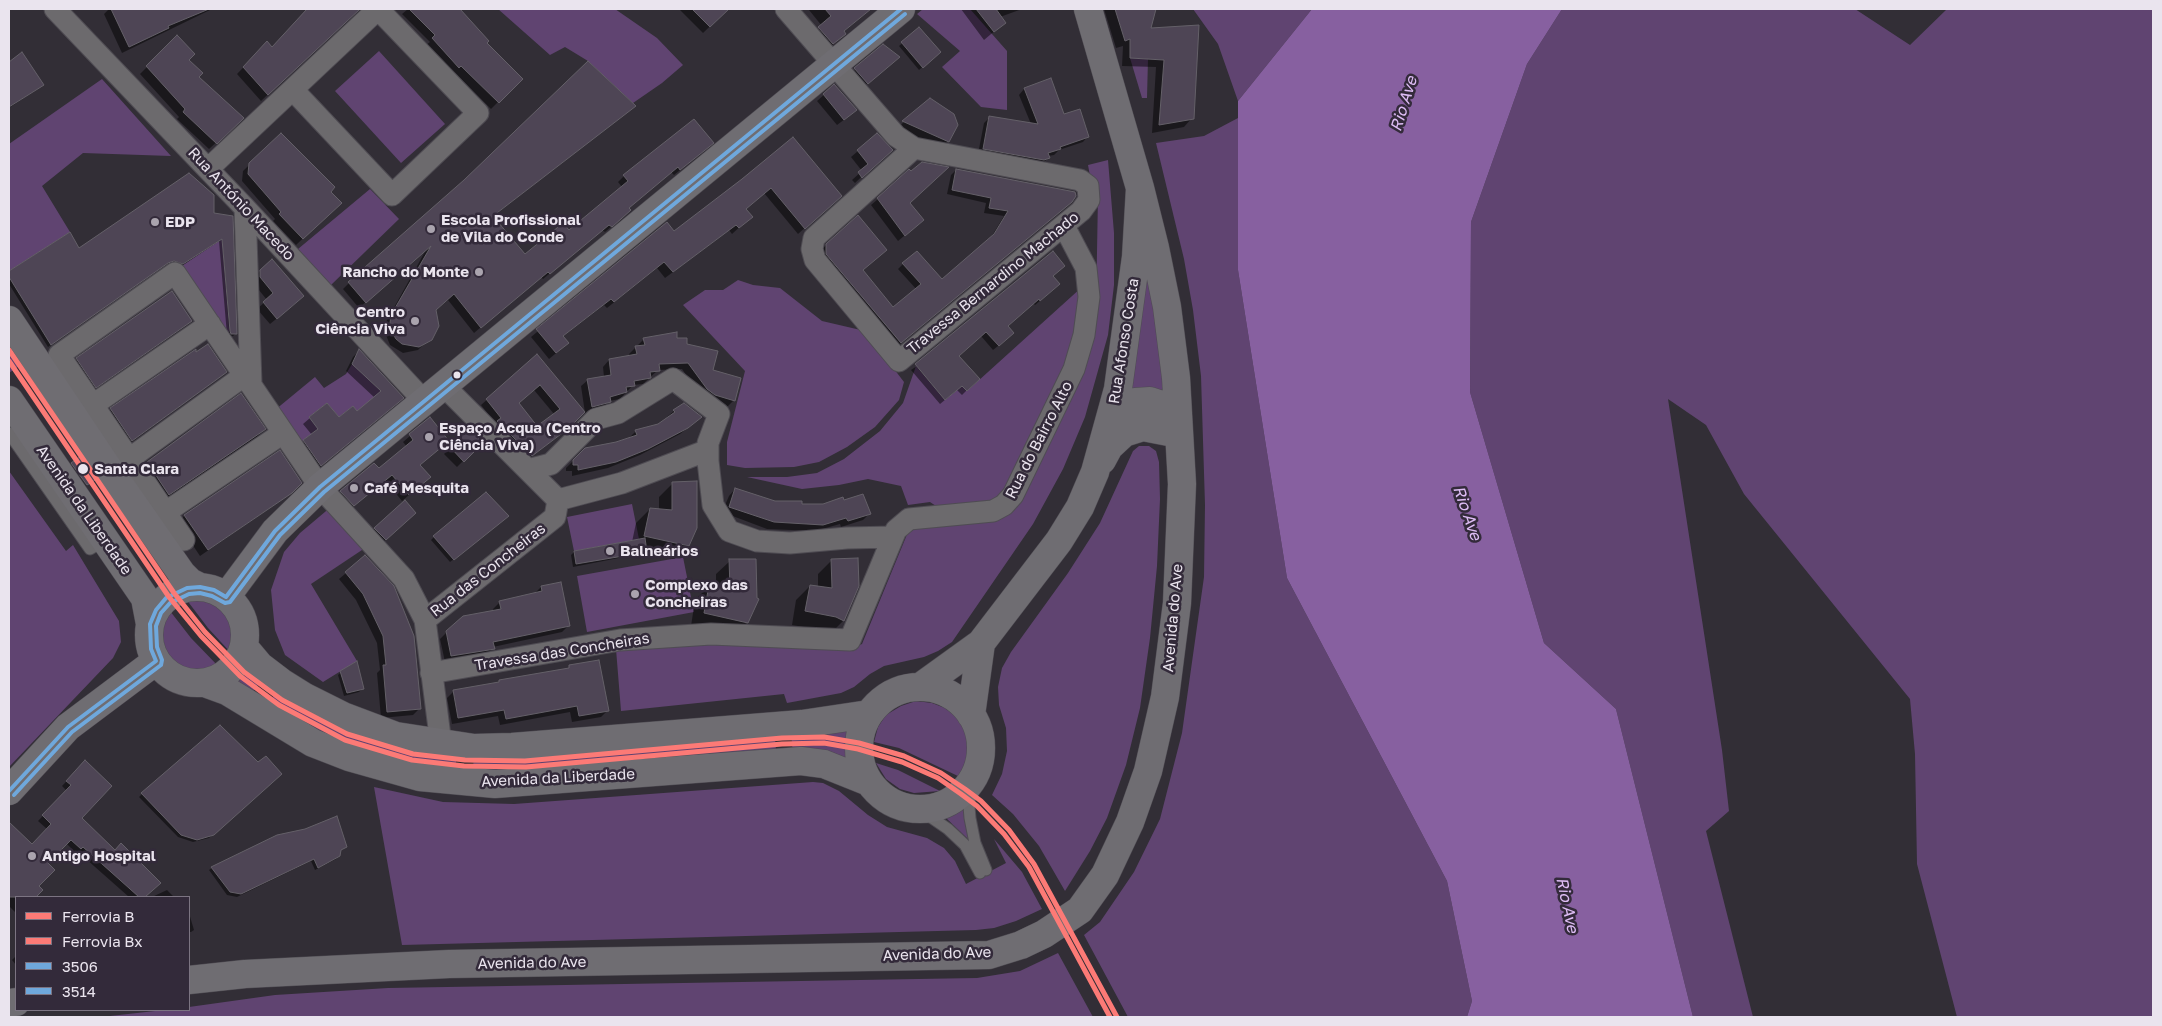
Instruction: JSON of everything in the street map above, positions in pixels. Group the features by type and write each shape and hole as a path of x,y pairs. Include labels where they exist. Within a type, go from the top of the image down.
{"street":[{"name":"Rua António Macedo","path":"55,9 245,208 433,393"},
{"path":"208,169 378,9 478,113 392,196 293,90"},
{"name":"Travessa Bernardino Machado","path":"786,9 896,136 914,148 1080,180 1088,186 1088,200 1081,212 899,361 815,260 812,249 814,238 914,148"},
{"path":"226,597 275,531 320,486 901,9"},
{"name":"Rua Afonso Costa","path":"920,687 981,643 1059,541 1080,507 1095,472 1118,389 1130,310 1140,188 1088,9"},
{"name":"Avenida do Ave","path":"190,980 259,973 449,964 989,955 1022,945 1044,934 1080,910 1105,875 1130,822 1148,771 1165,697 1177,602 1182,484 1176,378 1167,307 1140,188"},
{"path":"129,459 248,379 245,208"},
{"name":"Rua do Bairro Alto","path":"893,537 896,530 909,518 993,510 1004,506 1014,495 1074,369 1084,336 1089,297 1086,268 1064,226"},
{"name":"Rua das Concheiras","path":"93,405 59,355 175,273 320,486 404,579 425,620 555,517 558,500"},
{"path":"9,320 182,574 190,582 200,587 214,590 226,597 236,607 243,619 244,647 236,664 229,672 217,679 205,683 190,683 177,679 165,671 156,661 151,649 150,624 156,610 170,595 187,588 200,587"},
{"path":"184,540 93,405 210,324"},
{"path":"528,470 551,464 596,419 618,413 673,379 719,414 708,443 708,450 713,505 729,531 757,541 790,544 847,538 893,537"},
{"path":"433,393 528,470 558,500 622,483 708,450"},
{"name":"Avenida da Liberdade","path":"9,400 145,598 150,624"},
{"path":"1111,417 1135,402 1150,401 1164,406 1178,423"},
{"path":"1095,472 1109,447 1124,433 1143,427 1178,423"},
{"path":"166,512 283,433"},
{"name":"Travessa das Concheiras","path":"431,672 620,640 711,634 850,640 893,537"},
{"path":"425,620 441,744"},
{"name":"Rua Afonso Costa","path":"971,715 981,643"},
{"path":"244,647 260,666 281,682 305,698 343,716 396,736 474,748 512,747 802,724 869,714"},
{"path":"9,791 68,727 156,661"},
{"name":"Avenida da Liberdade","path":"205,683 226,691 313,743 349,757 420,777 495,784 801,761 824,764 869,782"},
{"path":"920,687 940,691 957,700 971,715 979,733 981,753 976,772 957,797 939,806 919,809 900,806 882,796 869,782 862,769 859,743 862,728 869,714 883,700 900,691 920,687"}],"lane":[{"path":"9,433 90,549 105,540"},
{"path":"919,809 948,829 965,846 983,871 970,818 971,780"}],"shaded area":[{"path":"498,9 615,9 657,38 683,65 662,83 633,103 588,61 565,47 550,55"},
{"path":"923,9 970,9 1007,51 1007,110 981,107 942,67 960,51 917,14"},
{"path":"1193,9 1312,9 1238,101 1218,44"},
{"path":"1562,9 1855,9 1910,45 1947,9 2153,9 2153,1017 1957,1017 1917,864 1915,754 1910,699 1744,494 1706,425 1668,399 1722,750 1729,811 1706,831 1753,1017 1693,1017 1616,709 1544,643 1470,392 1471,222 1527,64"},
{"path":"379,51 445,124 401,163 335,91"},
{"path":"1130,58 1148,59 1147,98 1142,98"},
{"path":"102,79 171,156 83,153 42,186 70,232 9,271 9,144"},
{"path":"1238,118 1238,270 1287,578 1447,881 1472,1001 1467,1017 1128,1017 1084,935 1100,922 1134,872 1160,819 1182,733 1204,577 1205,505 1201,376 1193,310 1184,259 1156,143 1204,136"},
{"path":"1108,160 1114,233 1114,285 1108,335 1085,417 1063,469 1033,524 952,642 924,657 884,666 854,687 841,693 787,703 784,694 621,711 616,649 700,643 853,648 862,644 908,532 920,524 990,518 1096,309 1098,195 1090,176 1088,165"},
{"path":"370,189 399,219 331,285 298,249"},
{"path":"1141,215 1167,392 1125,392"},
{"path":"222,239 230,341 180,267"},
{"path":"738,280 753,285 780,288 822,321 865,331 904,382 899,400 875,427 847,447 819,462 794,467 745,468 727,465 727,442 745,371 683,305 705,290 723,290"},
{"path":"1082,287 1071,358 998,502 939,508 930,502 908,505 901,486 868,479 839,485 802,489 747,477 787,477 817,473 844,459 880,431 903,403 916,366 945,400 962,386 967,391"},
{"path":"9,331 28,360 9,373"},
{"path":"352,364 381,391 360,416 353,406 339,417 327,403 309,417 318,429 298,444 275,410 315,377 324,388 346,374"},
{"path":"1139,446 1149,446 1156,451 1159,462 1160,499 1157,566 1150,638 1140,708 1126,765 1107,818 1090,851 1065,891 1039,846 1013,814 992,795 1002,774 1007,751 1006,728 999,705 998,687 1002,668 1011,652 1068,573 1100,523 1133,451"},
{"path":"9,471 66,551 73,545 119,621 121,642 113,658 9,767"},
{"path":"632,504 639,539 574,551 567,517"},
{"path":"332,506 368,546 311,584 357,661 323,682 285,655 275,630 271,590 284,552 300,533"},
{"name":"Complexo das Concheiras","path":"683,557 694,612 587,632 577,576"},
{"path":"203,597 218,601 229,613 235,629 232,654 208,628 186,599"},
{"path":"170,611 191,638 219,667 206,673 191,674 178,667 167,655 162,640 162,625"},
{"path":"250,667 263,678 250,696 235,686"},
{"path":"277,691 456,754 456,775 411,769 265,708"},
{"path":"916,701 932,703 945,708 957,717 965,729 969,757 960,777 899,748 874,742 878,727 886,715 901,706"},
{"path":"849,723 848,763 793,757 791,730"},
{"path":"774,731 777,759 474,779 473,752"},
{"path":"876,763 898,770 940,791 914,793 900,789 886,779"},
{"path":"813,782 823,783 839,791 868,815 887,827 927,838 944,848 955,861 966,884 1006,863 994,839 1022,872 1042,909 1016,921 994,928 976,930 402,945 374,787 443,802 514,804"},
{"path":"964,809 965,823 969,840 946,818"},
{"path":"1058,953 1093,1017 101,1017 155,1011 190,1011 190,1007 275,995 388,988 977,978 1020,971"}],"water":[{"name":"Rio Ave","path":"1312,9 1562,9 1527,64 1471,222 1470,392 1544,643 1616,709 1693,1017 1467,1017 1472,1001 1447,881 1287,578 1238,270 1238,101"}],"building":[{"path":"111,9 209,9 168,26 169,28 129,47"},
{"path":"307,9 360,9 268,95 243,67 267,41 272,47"},
{"path":"409,9 460,9 489,41 487,43 523,79 499,103 461,66 459,68 432,38 435,35"},
{"path":"692,9 729,9 710,27"},
{"path":"825,9 871,9 844,31 846,34 833,44 818,27 831,16"},
{"path":"976,9 996,9 1006,23 994,32"},
{"path":"1115,9 1156,9 1151,28 1199,25 1194,119 1159,125 1164,60 1130,58 1130,39 1125,41"},
{"path":"919,27 941,52 923,68 901,42"},
{"path":"177,35 195,54 189,60 203,73 199,77 244,118 217,144 183,112 185,109 146,66"},
{"path":"883,44 900,57 868,84 854,68"},
{"path":"22,52 44,85 9,107 9,62"},
{"path":"588,61 636,106 493,216 525,254 563,223 569,230 628,181 623,175 694,119 714,143 680,170 678,167 629,208 631,210 612,227 609,225 550,274 548,272 481,328 454,294 436,310 439,326 432,340 419,347 402,344 391,331 391,315 431,246 366,303 348,282 464,180"},
{"path":"1051,78 1064,114 1080,109 1089,137 1048,153 1050,158 1044,160 983,149 989,116 1038,124 1024,88"},
{"path":"834,84 857,110 844,120 823,94"},
{"path":"930,98 954,114 958,125 949,142 902,121"},
{"path":"281,133 335,187 331,192 342,203 303,239 279,214 281,212 248,174 249,163"},
{"path":"877,133 893,150 862,178 858,172 868,164 857,150"},
{"path":"793,137 842,196 805,229 771,188 746,209 753,217 739,228 736,225 673,272 664,262 614,302 611,299 563,336 569,343 556,353 536,329 667,222 674,231"},
{"path":"922,162 949,167 910,203 924,220 905,236 877,198 909,169 911,171"},
{"path":"956,169 1075,192 1076,196 1072,202 901,343 826,254 826,244 858,215 887,250 863,270 893,307 921,284 902,263 917,251 942,279 994,234 1008,211 989,208 991,198 952,190"},
{"path":"189,173 214,195 214,213 233,216 237,334 231,334 230,331 222,239 183,264 174,261 168,263 51,345 9,277 9,271 70,232 79,248"},
{"path":"1053,251 1065,266 1053,276 1060,284 1040,301 1039,299 1008,326 1014,333 999,346 986,332 959,356 980,379 967,391 962,386 945,400 915,364"},
{"path":"272,259 304,296 277,319 263,302 273,293 260,277 260,270"},
{"path":"172,291 192,321 96,388 76,358"},
{"path":"677,332 677,338 687,338 687,344 718,351 713,370 741,378 735,401 715,395 707,389 688,363 659,364 660,371 650,372 651,378 634,381 635,386 626,387 627,392 610,397 611,402 592,407 587,379 611,375 609,359 637,354 635,346 645,345 643,338"},
{"path":"208,344 227,372 132,441 110,408 196,349 196,352"},
{"path":"359,349 404,398 321,466 303,440 318,429 309,417 327,403 339,417 353,406 357,411 381,391 352,364"},
{"path":"537,354 585,412 569,428 532,456 497,421 501,418 486,399","holes":["540,385 560,409 537,426 519,403"]},
{"path":"241,393 266,429 169,495 147,462"},
{"path":"684,403 702,417 688,428 648,449 616,462 578,470 578,465 573,465 573,460 585,448 616,442 637,435 635,430 658,424"},
{"path":"430,417 449,441 420,465 431,477 409,495 392,475 354,506 340,491 374,463 379,468 413,440 409,434"},
{"path":"468,428 483,443 464,462 449,446"},
{"path":"280,450 302,483 292,493 208,550 184,515"},
{"path":"81,456 97,479 87,485 71,463"},
{"path":"697,481 697,528 689,546 644,536 650,508 672,510 672,482"},
{"path":"735,488 775,501 802,501 802,504 823,504 843,497 844,500 863,494 871,514 848,521 846,518 823,525 774,522 729,507"},
{"path":"486,492 509,516 454,560 433,536"},
{"path":"405,500 416,513 386,540 374,528"},
{"name":"Balneários","path":"645,538 647,552 576,564 574,551"},
{"path":"365,555 394,586 414,636 421,709 387,712 383,665 386,665 383,636 363,594 345,572"},
{"path":"858,558 859,586 844,621 836,617 805,611 810,585 832,588 831,559"},
{"path":"729,559 756,559 757,598 759,599 748,623 704,613 709,585 730,588"},
{"path":"561,582 570,626 493,642 495,649 451,656 446,631 463,616 501,609 499,601 542,591 541,586"},
{"path":"599,660 609,711 579,716 577,706 506,719 504,710 458,718 453,690 569,668 569,665"},
{"path":"357,661 364,689 347,693 340,671"},
{"path":"220,725 258,762 266,756 282,774 214,835 197,840 181,835 141,793"},
{"path":"85,760 112,786 82,818 115,850 121,843 161,883 146,896 138,896 83,847 81,849 71,840 48,863 55,870 39,886 43,890 37,896 9,897 9,822 32,844 51,824 42,815 71,785 66,781"},
{"path":"337,816 347,847 341,850 340,856 318,868 314,859 241,894 230,892 211,867 277,835 305,829"}],"rail line":[{"name":"B","path":"9,350 174,593 205,632 244,672 282,700 347,734 413,754 465,760 525,761 782,738 824,737 859,743 904,756 941,773 965,789 981,801 1009,830 1034,864 1117,1017"},
{"name":"Bx","path":"9,361 169,597 201,636 240,676 279,705 345,740 412,760 464,766 526,767 782,744 824,743 858,749 902,762 938,778 961,794 977,806 1004,834 1029,867 1110,1017"}],"transit line":[{"name":"3506","path":"9,791 68,727 156,661 151,649 150,624 156,610 166,598 187,588 200,587 214,590 226,597 275,531 320,487 901,9"},
{"name":"3514","path":"14,795 72,732 161,665 162,660 157,647 156,626 161,613 170,603 189,594 200,593 212,596 225,603 230,602 280,535 324,492 905,14"}],"place":[{"name":"EDP","path":"155,222"},
{"name":"Escola Profissional de Vila do Conde","path":"431,229"},
{"name":"Rancho do Monte","path":"479,272"},
{"name":"Centro Ciência Viva","path":"415,321"},
{"name":"Espaço Acqua (Centro Ciência Viva)","path":"429,437"},
{"name":"Santa Clara","path":"83,469"},
{"name":"Café Mesquita","path":"354,488"},
{"name":"Balneários","path":"610,551"},
{"name":"Complexo das Concheiras","path":"635,594"},
{"name":"Antigo Hospital","path":"32,856"}]}
